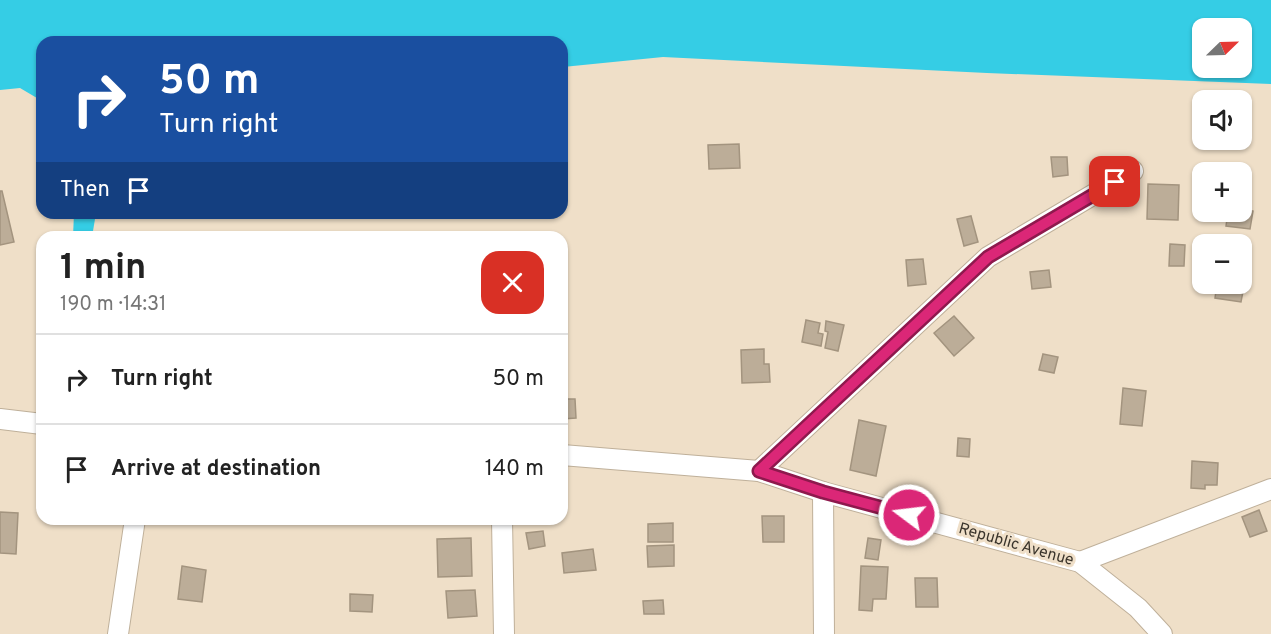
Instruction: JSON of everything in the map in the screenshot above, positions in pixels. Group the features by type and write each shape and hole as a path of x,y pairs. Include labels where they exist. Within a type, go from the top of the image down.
{"street":[{"path":"759,471 988,257 1133,171"},
{"path":"0,419 36,423"},
{"name":"Republic Avenue","path":"568,455 759,471 823,492 1080,562 1138,608 1162,634"},
{"path":"1080,562 1271,489"},
{"path":"823,492 824,634"},
{"path":"118,634 134,525"},
{"path":"502,525 504,634"}],"water":[{"path":"0,0 1271,0 1271,84 663,57 568,66 568,36 36,36 36,97 20,88 0,90"},
{"path":"74,219 95,219 93,231 73,231"}],"building":[{"path":"739,144 740,168 709,169 708,145"},
{"path":"1051,157 1067,157 1068,175 1053,177"},
{"path":"1148,184 1179,185 1178,220 1147,219"},
{"path":"0,191 2,191 14,242 0,245"},
{"path":"971,216 978,242 964,246 957,219"},
{"path":"1227,222 1251,222 1250,229 1226,226"},
{"path":"1170,244 1185,245 1184,266 1169,266"},
{"path":"923,259 926,284 908,286 906,260"},
{"path":"1049,270 1051,287 1032,289 1030,272"},
{"path":"1216,294 1243,294 1241,302 1215,298"},
{"path":"954,316 974,338 954,356 934,333"},
{"path":"806,320 820,323 818,333 823,334 821,346 802,342"},
{"path":"826,321 844,325 838,351 825,348 828,332 825,331"},
{"path":"764,349 764,364 769,364 770,382 742,383 741,350"},
{"path":"1043,354 1058,357 1054,373 1039,370"},
{"path":"1123,388 1146,391 1142,426 1120,424"},
{"path":"568,399 575,399 576,418 568,419"},
{"path":"859,420 886,426 876,476 850,470"},
{"path":"958,438 970,439 969,457 957,456"},
{"path":"1192,461 1218,463 1217,485 1205,485 1205,489 1191,488"},
{"path":"1259,510 1267,531 1250,537 1242,517"},
{"path":"0,512 18,513 16,554 0,553"},
{"path":"762,516 784,516 784,542 763,542"},
{"path":"673,523 673,542 648,542 648,524"},
{"path":"543,531 545,546 529,549 526,533"},
{"path":"471,538 472,576 438,577 437,539"},
{"path":"868,538 881,540 878,560 865,558"},
{"path":"674,545 674,566 648,567 647,546"},
{"path":"593,549 596,570 564,573 562,553"},
{"path":"182,566 206,570 202,602 178,599"},
{"path":"861,566 888,567 886,599 873,599 872,611 859,610"},
{"path":"915,578 937,578 938,607 916,607"},
{"path":"475,590 477,616 448,618 446,591"},
{"path":"350,594 373,595 372,612 350,611"},
{"path":"663,600 664,614 644,614 643,601"}],"route":[{"path":"909,515 823,492 759,471 988,257 1115,182"}]}
